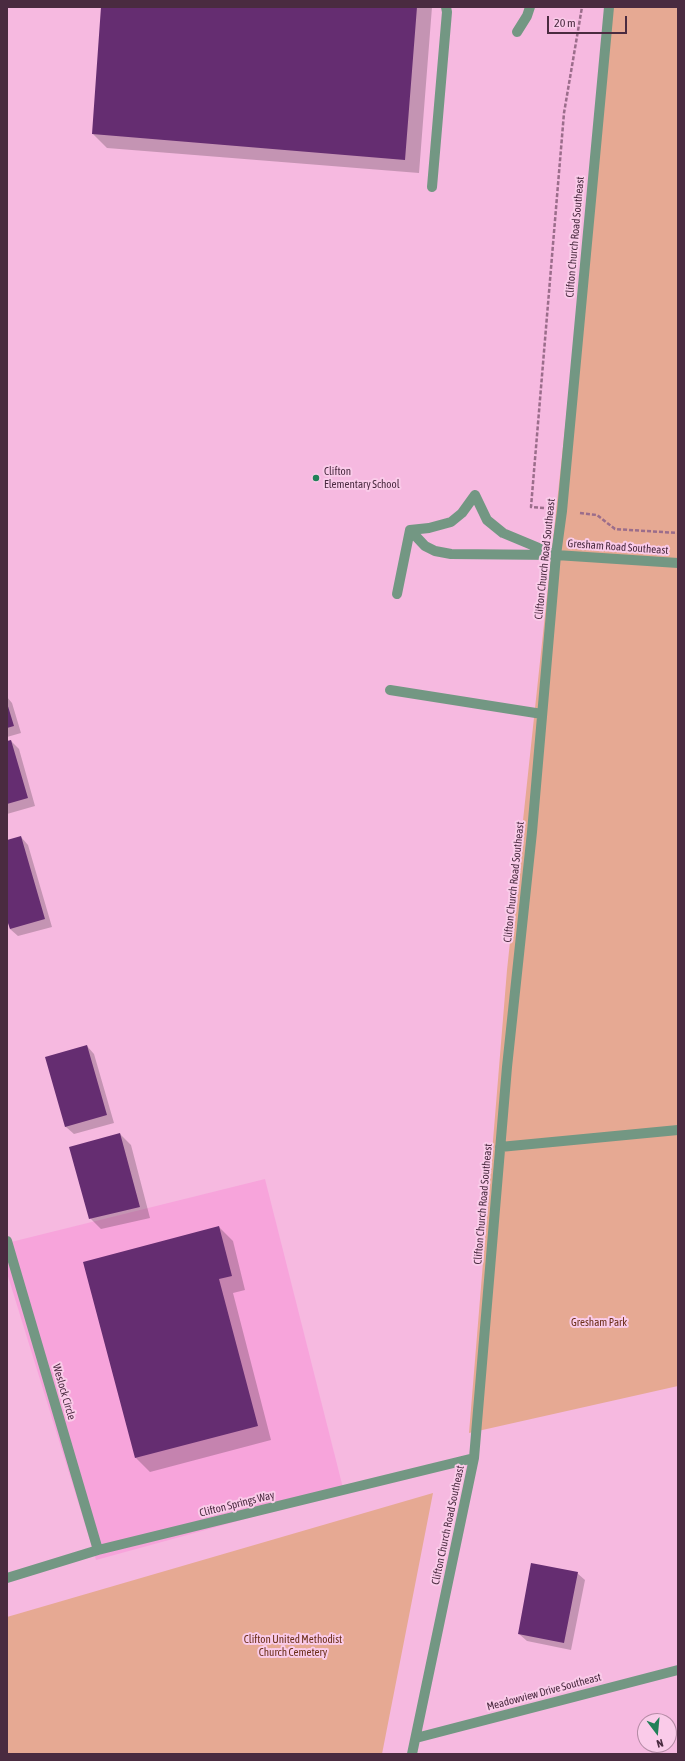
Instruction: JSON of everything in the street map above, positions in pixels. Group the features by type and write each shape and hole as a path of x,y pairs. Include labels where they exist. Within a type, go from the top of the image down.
{"street":[{"path":"432,187 447,12 446,7"},
{"path":"517,32 527,16 530,7"},
{"name":"Clifton Church Road Southeast","path":"412,1754 474,1458 500,1147 556,555 563,503 609,7"},
{"path":"397,594 410,530 429,528 451,522 462,513 475,495 487,520 503,533 556,555"},
{"name":"Gresham Road Southeast","path":"410,530 425,546 435,551 451,554 556,555 678,563"},
{"path":"390,690 542,714"},
{"path":"500,1147 678,1130"},
{"name":"Weslock Circle","path":"7,1241 98,1550"},
{"name":"Clifton Springs Way","path":"7,1578 98,1550 474,1458"},
{"name":"Meadowview Drive Southeast","path":"416,1738 678,1670"}],"path":[{"path":"531,507 564,113 582,7"},
{"path":"597,515 615,530 678,533"}],"shaded area":[{"path":"265,1179 344,1492 96,1560 7,1273 7,1243"}],"green space":[{"name":"Gresham Park","path":"610,7 678,7 678,1386 469,1433 507,970"},
{"name":"Clifton United Methodist Church Cemetery","path":"433,1493 382,1754 7,1754 7,1617"}],"building":[{"path":"101,7 417,7 405,160 92,134"},
{"path":"7,703 14,726 7,728"},
{"path":"11,740 28,798 7,804 7,741"},
{"path":"21,836 45,919 10,929 7,920 7,840"},
{"path":"87,1045 107,1115 65,1127 45,1057"},
{"path":"120,1133 140,1207 89,1219 69,1147"},
{"path":"219,1226 232,1276 219,1279 258,1426 135,1458 83,1262"},
{"path":"531,1563 578,1572 564,1643 518,1634"}],"place":[{"name":"Clifton Elementary School","path":"316,478"}]}
